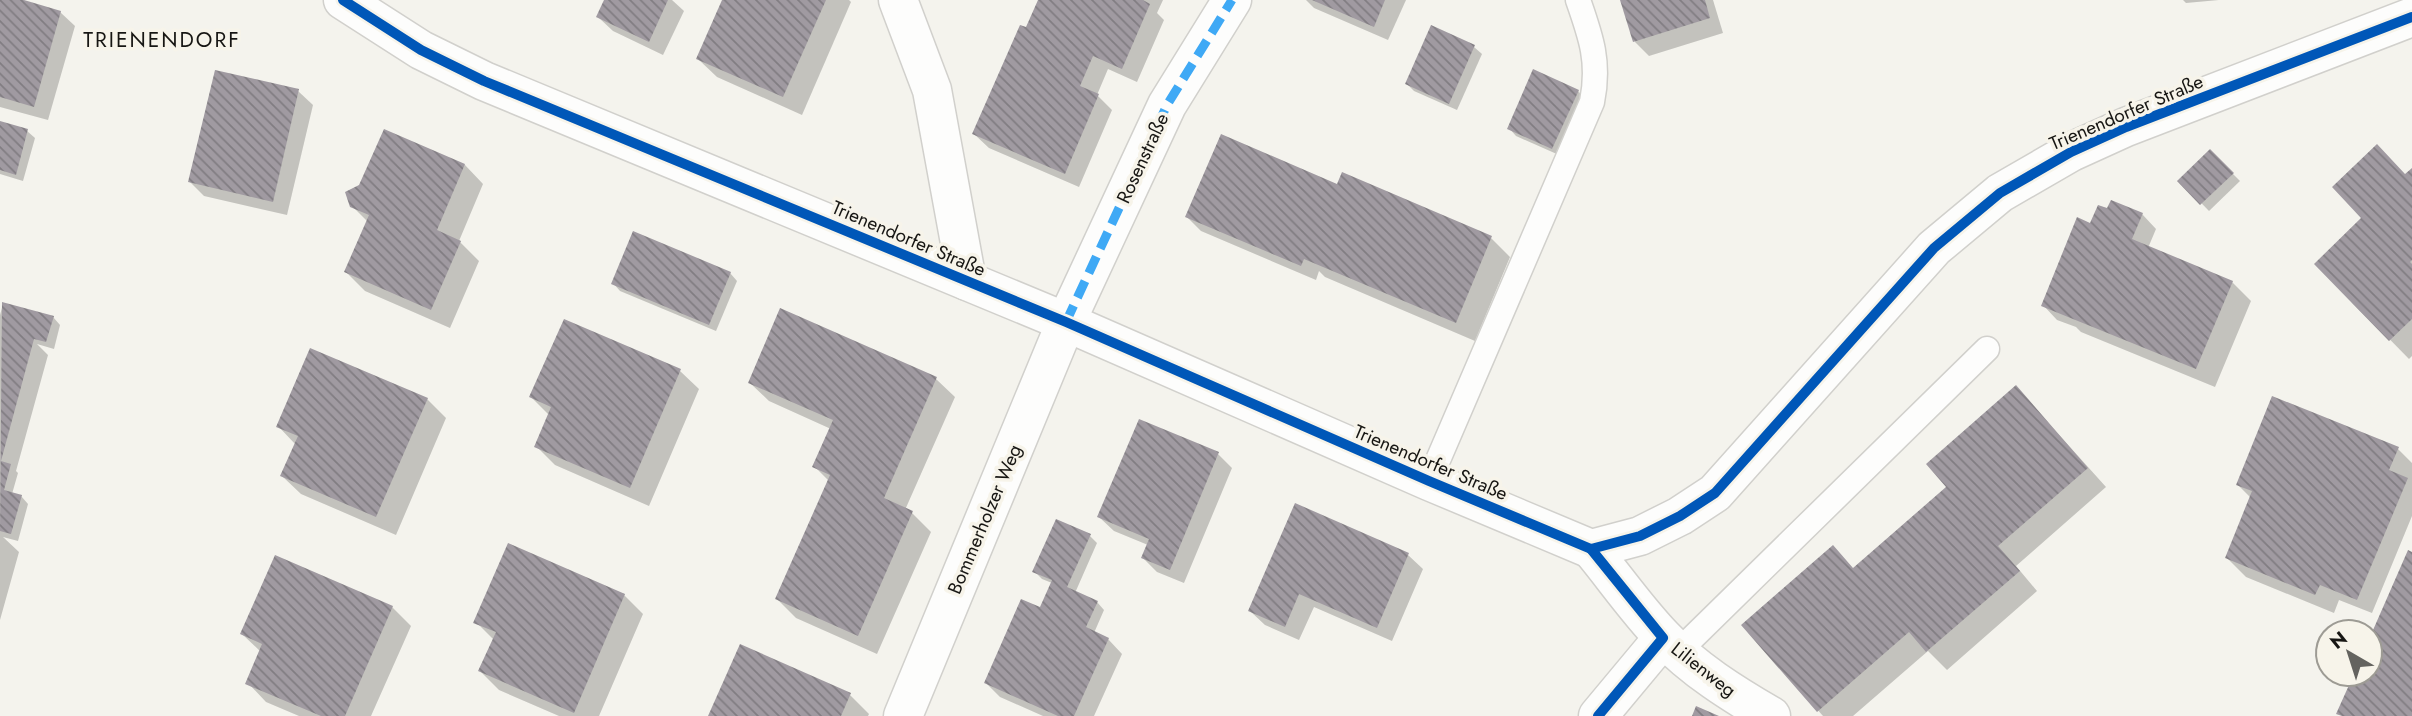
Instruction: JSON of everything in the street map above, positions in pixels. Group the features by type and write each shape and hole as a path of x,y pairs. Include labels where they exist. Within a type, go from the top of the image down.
{"street":[{"name":"Trienendorfer Straße","path":"343,0 421,50 484,81 1066,322 1591,550 1640,536 1680,516 1715,493 1934,248 2000,193 2071,152 2126,127 2412,17"},
{"path":"898,0 932,90 967,281"},
{"name":"Rosenstraße","path":"1066,322 1167,105 1232,0"},
{"name":"Bommerholzer Weg","path":"902,716 1066,322"},
{"name":"Lilienweg","path":"1591,550 1671,644 1694,664 1771,716"},
{"path":"1598,716 1671,644"}],"lane":[{"path":"1429,481 1592,102 1597,80 1596,57 1578,0"},
{"path":"1671,644 1987,349"}],"building":[{"path":"0,0 24,0 61,11 34,107 0,97"},
{"path":"604,0 668,0 649,42 596,17"},
{"path":"722,0 826,0 783,97 696,59"},
{"path":"1038,0 1143,0 1150,4 1122,69 1093,56 1080,86 1099,94 1065,174 972,134 1020,25 1026,27"},
{"path":"1312,0 1385,0 1374,27"},
{"path":"1620,0 1705,0 1710,18 1633,42"},
{"path":"1431,25 1475,45 1449,104 1405,84"},
{"path":"1533,69 1579,90 1552,149 1507,129"},
{"path":"215,70 299,89 273,202 188,182"},
{"path":"0,121 28,129 16,175 0,170"},
{"path":"384,129 465,164 437,230 461,241 431,310 344,272 369,215 350,207 345,192 359,185"},
{"path":"1221,134 1337,184 1342,172 1492,236 1456,323 1304,259 1301,266 1185,217"},
{"path":"2377,144 2405,174 2412,168 2412,319 2389,341 2314,264 2361,218 2332,187"},
{"path":"2210,149 2234,173 2200,205 2177,181"},
{"path":"2111,200 2143,213 2132,239 2233,281 2196,369 2041,306 2077,217 2090,223 2098,205 2107,208"},
{"path":"633,231 731,272 709,325 611,284"},
{"path":"2,302 54,316 46,342 34,339 1,461 11,464 4,490 22,495 11,534 0,531"},
{"path":"780,308 937,377 884,498 913,511 858,636 775,599 830,475 812,467 833,420 748,383"},
{"path":"564,319 681,369 630,488 534,447 551,407 529,397"},
{"path":"310,348 428,398 376,517 280,476 298,436 276,427"},
{"path":"2016,385 2088,468 1998,546 2020,571 1926,652 1909,632 1817,712 1741,625 1833,545 1853,568 1946,487 1926,464"},
{"path":"2272,396 2399,447 2389,470 2408,478 2357,600 2320,585 2315,595 2225,558 2252,491 2236,485"},
{"path":"1139,419 1219,452 1170,570 1141,558 1149,539 1097,517"},
{"path":"1295,503 1409,553 1377,628 1299,594 1285,627 1248,611"},
{"path":"1056,519 1091,534 1067,587 1098,601 1086,627 1109,638 1074,716 1058,716 984,683 1021,599 1040,607 1052,580 1032,572"},
{"path":"508,543 625,594 574,713 478,671 496,632 473,623"},
{"path":"2408,550 2412,552 2412,716 2336,714 2348,688 2384,688 2384,618 2378,618"},
{"path":"275,555 393,606 345,716 321,716 245,684 262,644 240,634"},
{"path":"740,644 851,693 841,716 708,716"},
{"path":"1696,706 1719,716 1692,716"}],"marked path":[{"path":"1066,322 1167,105 1232,0"}],"cycle path":[{"path":"343,0 421,50 484,81 1066,322 1591,549 1640,536 1680,516 1715,493 1934,248 2000,193 2071,152 2126,127 2412,17"},
{"path":"1591,549 1663,638 1598,716"}],"district":[{"name":"TRIENENDORF","path":"162,40"}]}
